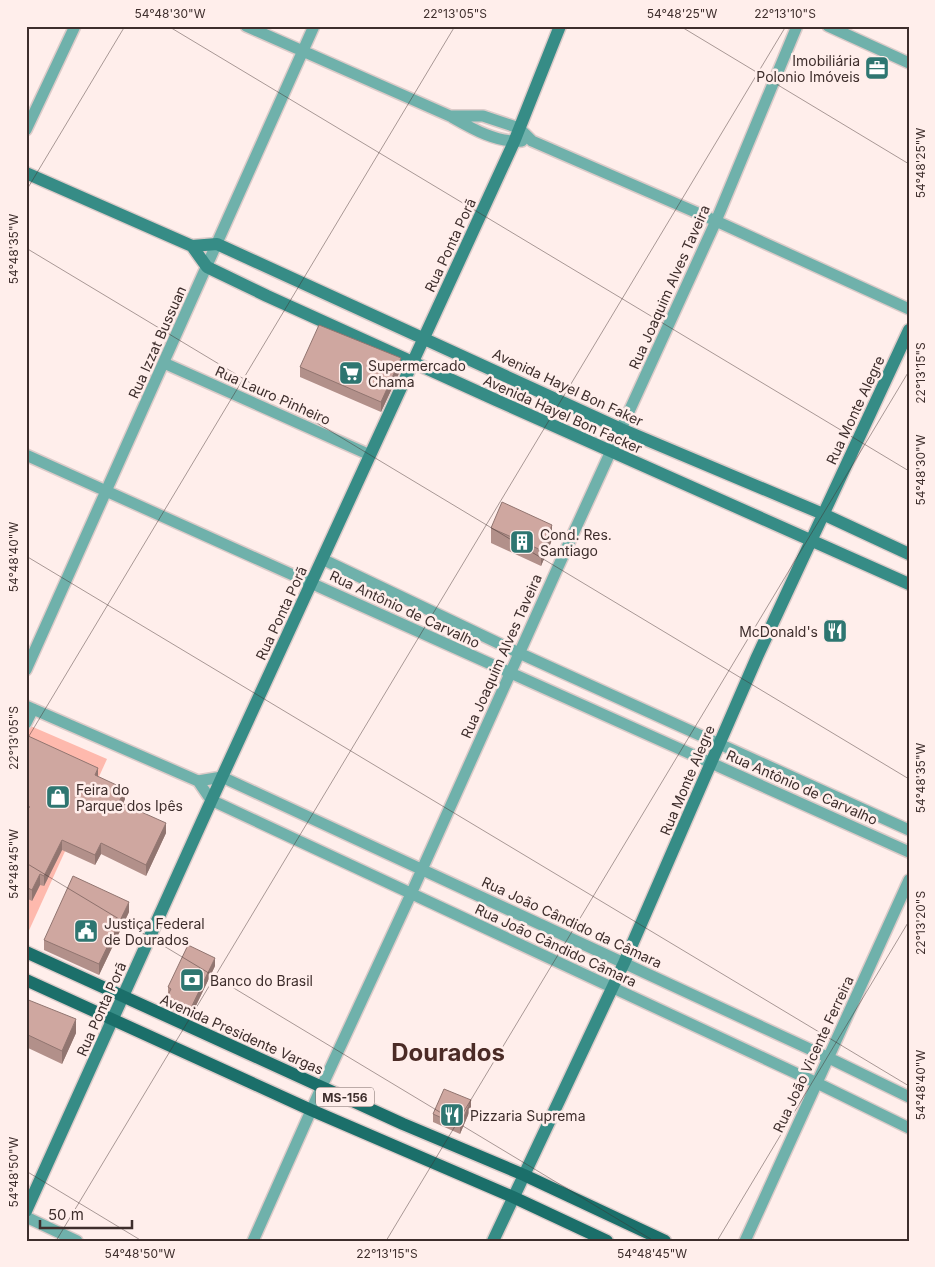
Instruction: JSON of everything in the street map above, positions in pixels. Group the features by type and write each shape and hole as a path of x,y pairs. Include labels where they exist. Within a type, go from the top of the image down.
{"main road":[{"name":"Avenida Presidente Vargas","path":"26,952 403,1124 524,1175 665,1241"},
{"path":"26,980 311,1110 513,1197 607,1241"}],"street":[{"path":"26,130 74,26"},
{"path":"246,26 450,116 479,132 514,142 532,141"},
{"name":"Rua Izzat Bussuan","path":"26,670 314,26"},
{"name":"Rua Ponta Porã","path":"26,1211 211,800 514,142 560,26"},
{"name":"Rua Joaquim Alves Taveira","path":"253,1241 716,221 797,26"},
{"path":"828,26 909,63"},
{"path":"450,116 483,116 520,128 532,141 716,221 909,310"},
{"path":"26,173 192,246 217,244"},
{"name":"Avenida Hayel Bon Faker","path":"217,244 424,337 621,429 823,514 909,554"},
{"path":"192,246 207,266"},
{"name":"Avenida Hayel Bon Facker","path":"207,266 267,296 611,452 812,539 909,584"},
{"name":"Rua Monte Alegre","path":"493,1241 613,988 757,657 909,330"},
{"name":"Rua Lauro Pinheiro","path":"164,363 370,455"},
{"name":"Rua Antônio de Carvalho","path":"26,455 909,852"},
{"name":"Rua Antônio de Carvalho","path":"322,559 519,653 909,830"},
{"path":"26,723 30,707 198,781 211,800"},
{"path":"198,781 222,777"},
{"name":"Rua João Cândido da Câmara","path":"222,777 422,868 909,1097"},
{"name":"Rua João Cândido Câmara","path":"211,800 816,1082 909,1128"},
{"name":"Rua João Vicente Ferreira","path":"745,1241 909,880"},
{"path":"26,1217 77,1241"}],"shaded area":[{"path":"26,724 107,759 26,937"}],"building":[{"name":"Supermercado Chama","path":"319,325 401,358 381,402 300,367"},
{"path":"502,502 552,525 541,550 491,528"},
{"path":"26,735 98,768 95,775 125,789 119,802 166,823 146,865 101,843 95,855 62,840 44,876 40,874 32,890 26,887 26,809 30,807 26,805"},
{"name":"Justiça Federal de Dourados","path":"73,876 129,902 99,964 44,940"},
{"name":"Banco do Brasil","path":"188,945 215,958 190,1010 166,999 171,989 168,987"},
{"path":"26,999 76,1019 62,1051 26,1034"},
{"name":"Pizzaria Suprema","path":"444,1089 471,1100 460,1126 433,1114"}],"place":[{"name":"Imobiliária Polonio Imóveis","path":"877,68"},
{"name":"Supermercado Chama","path":"351,373"},
{"name":"Cond. Res. Santiago","path":"522,542"},
{"name":"McDonald's","path":"835,631"},
{"name":"Feira do Parque dos Ipês","path":"58,797"},
{"name":"Justiça Federal de Dourados","path":"86,931"},
{"name":"Banco do Brasil","path":"192,980"},
{"name":"Pizzaria Suprema","path":"452,1115"}],"district":[{"name":"Dourados","path":"448,1052"}]}
